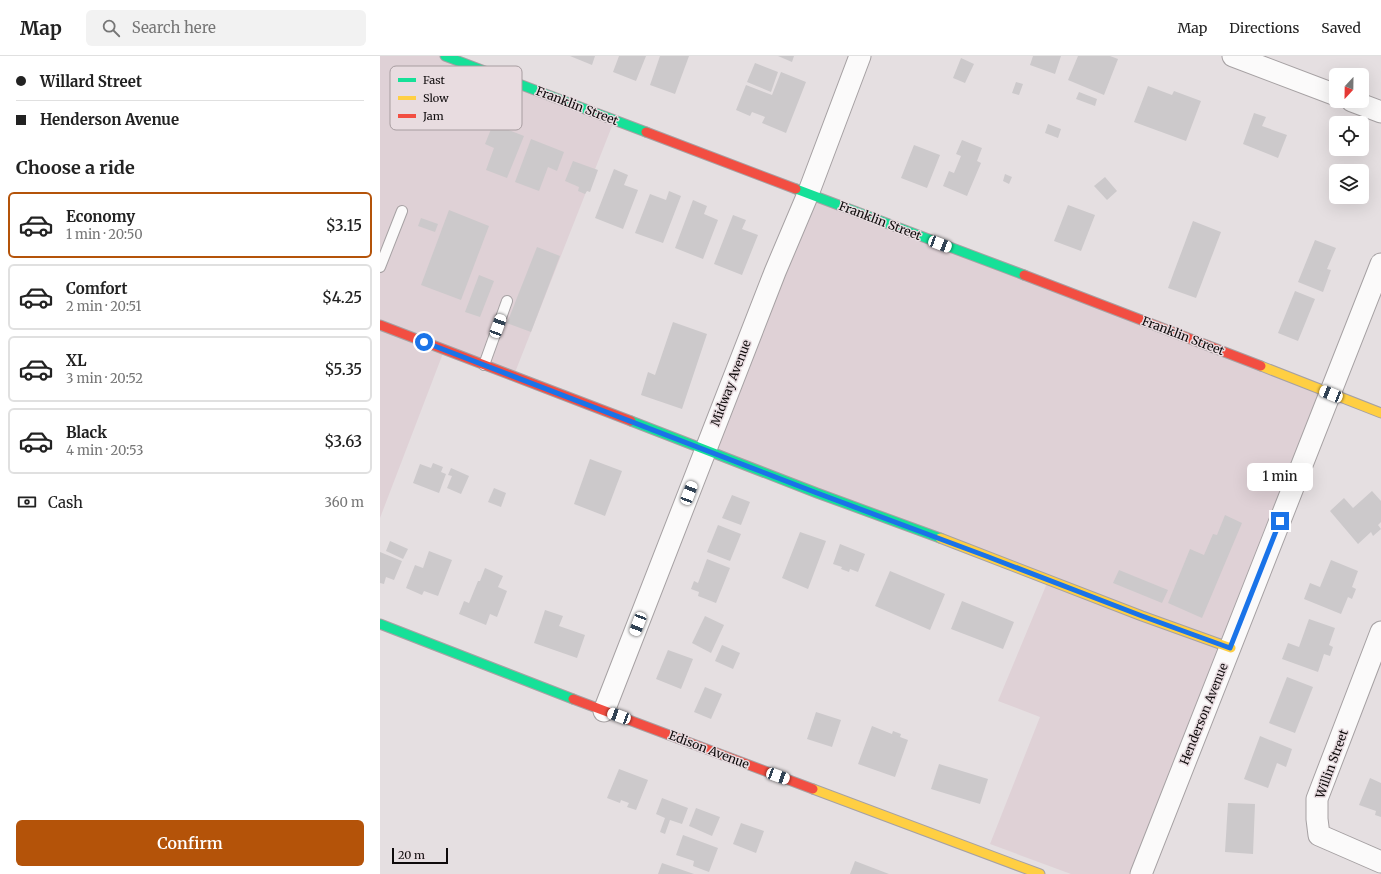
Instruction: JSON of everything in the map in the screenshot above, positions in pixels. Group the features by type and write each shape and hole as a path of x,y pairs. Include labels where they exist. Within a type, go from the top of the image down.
{"street":[{"name":"Franklin Street","path":"445,56 471,66"},
{"name":"Midway Avenue","path":"604,711 775,272 808,194 860,56"},
{"path":"1233,56 1329,92"},
{"name":"Franklin Street","path":"522,85 1381,412"},
{"path":"1369,107 1381,112"},
{"name":"Henderson Avenue","path":"1140,874 1331,394 1381,264"},
{"path":"380,325 1142,616 1230,648"},
{"name":"Edison Avenue","path":"380,624 604,711 1040,874"},
{"name":"Willin Street","path":"1381,632 1317,799 1319,835 1381,862"}],"lane":[{"path":"380,267 402,211"},
{"path":"484,365 508,301"}],"shaded area":[{"path":"380,56 448,56 474,66 390,66 390,130 522,130 522,85 614,121 514,375 445,348 380,518"},
{"path":"798,192 1323,391 1129,874 1071,874 990,844 1040,717 998,701 1050,576 699,446"}],"building":[{"path":"570,56 595,56 592,65"},
{"path":"619,56 646,56 636,81 613,72"},
{"path":"660,56 689,56 675,94 650,85"},
{"path":"778,56 794,56 792,62"},
{"path":"1033,56 1061,56 1055,74 1030,65"},
{"path":"1078,56 1110,56 1118,59 1104,95 1068,80"},
{"path":"961,58 974,64 965,83 953,78"},
{"path":"755,63 778,72 771,92 747,82"},
{"path":"781,72 806,82 786,133 762,123 765,117 752,112 750,116 736,110 746,85 772,95"},
{"path":"1016,82 1023,84 1019,95 1012,93"},
{"path":"1148,86 1172,95 1174,91 1201,101 1186,141 1134,122"},
{"path":"1079,92 1097,99 1095,106 1076,99"},
{"path":"1254,113 1266,117 1262,126 1287,135 1278,158 1243,144"},
{"path":"1048,124 1061,129 1058,138 1045,133"},
{"path":"491,130 508,130 524,136 507,178 486,170 494,148 485,144"},
{"path":"531,139 564,152 557,171 548,167 539,191 515,182"},
{"path":"962,140 982,148 977,161 981,163 967,196 943,186 949,171 954,173 961,156 956,154"},
{"path":"914,145 940,155 927,188 901,178"},
{"path":"573,161 598,170 590,192 587,191 585,194 578,191 579,187 565,181"},
{"path":"614,169 628,175 624,185 638,190 623,229 595,218"},
{"path":"1005,174 1012,177 1009,184 1003,181"},
{"path":"1105,177 1117,191 1107,200 1094,186"},
{"path":"669,191 681,196 663,243 635,233 650,194 666,200"},
{"path":"693,200 707,206 704,214 718,220 703,259 675,248"},
{"path":"1068,205 1095,215 1081,251 1054,241"},
{"path":"449,210 489,226 461,300 421,285"},
{"path":"733,215 746,220 742,229 758,235 742,275 714,264"},
{"path":"421,218 438,224 435,232 418,226"},
{"path":"1193,221 1221,232 1196,298 1168,288"},
{"path":"1315,240 1336,248 1327,269 1331,270 1323,292 1298,282"},
{"path":"537,247 560,256 531,332 507,323"},
{"path":"479,275 494,281 480,317 465,312"},
{"path":"1295,291 1315,299 1298,341 1278,333"},
{"path":"673,322 707,334 682,409 641,395 648,372 655,375"},
{"path":"590,459 622,471 605,516 574,504"},
{"path":"433,463 443,467 441,472 446,474 439,493 413,483 420,464 431,468"},
{"path":"451,468 469,476 461,494 447,488 452,476 448,475"},
{"path":"494,488 506,493 501,507 488,502"},
{"path":"1372,491 1381,501 1381,522 1378,525 1381,529 1373,536 1371,532 1358,544 1330,511 1344,498 1353,508"},
{"path":"732,495 750,502 741,525 722,518"},
{"path":"1225,515 1242,523 1202,618 1168,603 1190,549 1204,555 1213,534 1217,535"},
{"path":"718,525 741,534 730,561 707,552"},
{"path":"800,532 826,541 808,589 782,578"},
{"path":"390,541 408,549 403,559 386,551"},
{"path":"840,544 865,554 858,572 850,569 849,572 841,569 842,567 833,564"},
{"path":"429,551 452,560 438,596 424,591 422,595 406,588 415,565 423,568"},
{"path":"380,552 402,561 394,580 386,577 384,584 380,583"},
{"path":"707,559 730,568 716,603 698,596 699,592 691,589 694,581 698,583"},
{"path":"1331,560 1358,571 1352,587 1356,589 1352,599 1348,597 1341,614 1304,599 1310,583 1320,587"},
{"path":"485,568 503,576 498,587 507,591 497,617 490,614 486,625 459,614 464,601 469,603"},
{"path":"1119,570 1168,590 1162,603 1113,583"},
{"path":"890,571 945,594 930,630 875,606"},
{"path":"962,601 1014,622 1003,649 951,629"},
{"path":"545,610 563,616 559,626 585,635 577,658 534,643"},
{"path":"705,616 724,625 711,653 692,643"},
{"path":"1309,619 1335,628 1329,645 1333,647 1330,656 1324,654 1318,672 1282,659 1288,643 1299,647"},
{"path":"722,645 740,653 733,669 715,661"},
{"path":"668,650 693,659 681,689 656,679"},
{"path":"1287,677 1313,687 1295,733 1269,723"},
{"path":"705,687 722,694 711,719 694,712"},
{"path":"816,712 841,720 832,747 807,739"},
{"path":"872,726 892,734 893,731 901,734 900,737 908,740 895,777 858,764"},
{"path":"1260,736 1292,749 1286,767 1277,763 1268,788 1244,779"},
{"path":"939,764 988,779 980,804 931,789"},
{"path":"619,769 648,780 636,810 627,807 629,803 621,800 620,803 607,798"},
{"path":"1370,778 1381,783 1381,817 1375,815 1376,811 1359,805"},
{"path":"662,798 688,808 682,824 670,820 665,834 660,832 665,818 656,814"},
{"path":"1228,803 1255,804 1253,854 1225,852"},
{"path":"696,808 720,817 712,836 689,826"},
{"path":"741,823 764,831 756,853 733,844"},
{"path":"683,835 718,848 709,872 693,866 694,861 676,855"},
{"path":"855,861 889,874 850,874"},
{"path":"662,863 694,874 658,874"}],"traffic: fast":[{"path":"445,56 471,66"},
{"path":"522,85 646,132"},
{"path":"796,189 1024,275"},
{"path":"631,421 817,493 940,538"},
{"path":"380,624 573,699"}],"traffic: slow":[{"path":"1261,366 1381,413"},
{"path":"940,538 1142,616 1231,648"},
{"path":"813,789 1040,874"}],"traffic: jam":[{"path":"646,132 796,189"},
{"path":"1024,275 1261,366"},
{"path":"380,325 631,421"},
{"path":"573,699 813,789"}],"route":[{"path":"424,342 691,443 817,493 1230,648 1280,521"}]}
